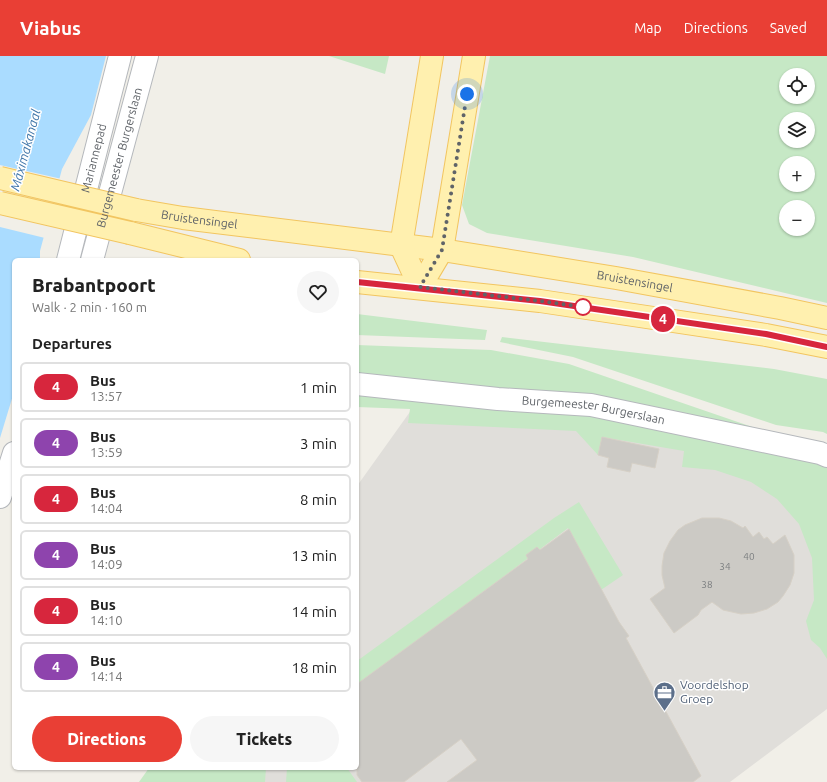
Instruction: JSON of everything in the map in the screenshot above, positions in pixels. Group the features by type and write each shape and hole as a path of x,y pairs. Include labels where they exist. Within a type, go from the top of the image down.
{"main road":[{"path":"420,287 401,246 432,56"},
{"path":"420,287 442,250 474,56"},
{"name":"Bruistensingel","path":"0,178 136,210 183,218 442,250 616,278 827,318"},
{"path":"0,203 231,258"},
{"path":"359,282 420,287 540,301 766,334 827,347"}],"street":[{"name":"Mariannepad","path":"69,258 120,56"},
{"name":"Burgemeester Burgerslaan","path":"93,258 147,56"},
{"name":"Burgemeester Burgerslaan","path":"359,384 498,399 591,405 820,453 827,456"},
{"path":"0,497 12,459"}],"shaded area":[{"path":"412,409 571,423 796,476 827,592 827,709 730,782 145,782 154,770 359,770 359,483"}],"green space":[{"path":"329,56 389,56 385,74"},
{"path":"490,56 827,56 827,303 633,257 487,233 469,224 462,205"},
{"path":"359,314 487,330 485,340 359,335"},
{"path":"502,337 774,369 827,379 827,434 823,432 776,425 573,357 500,342"},
{"path":"359,345 491,350 569,364 773,434 359,376"},
{"path":"359,389 592,414 820,463 827,466 827,659 820,648 811,640 806,621 814,600 812,558 799,524 777,499 751,482 715,470 682,467 684,451 602,437 598,455 576,431 408,423 410,409 359,407"},
{"path":"579,502 623,575 601,590 568,528 359,685 359,660 554,518"},
{"path":"148,770 266,770 265,782 139,782"},
{"path":"287,770 348,770 357,782 286,782"}],"water":[{"name":"Máximakanaal","path":"0,56 106,56 91,115 62,169 40,251 40,258 12,258 12,399 0,438"}],"pier":[{"path":"0,165 62,179 45,238 0,227"}],"building":[{"path":"602,437 659,449 655,468 632,463 630,472 607,467 609,458 598,455"},
{"path":"702,518 719,518 731,521 743,528 745,526 753,537 759,532 764,539 767,537 773,544 785,535 794,555 794,573 790,585 783,596 778,602 767,609 754,613 741,614 723,610 712,602 701,610 698,615 674,633 650,599 665,588 662,575 662,566 664,553 670,541 678,530 685,525"},
{"path":"569,529 619,622 629,636 626,638 701,776 693,782 447,782 477,760 461,739 404,782 362,782 357,775 357,770 359,770 359,683 528,559 526,555 537,547 540,550"}],"bus line":[{"name":"4","path":"359,282 420,287 540,301 766,334 827,347"}],"place":[{"name":"Voordelshop Groep","path":"664,712"}],"route":[{"path":"467,94 442,250 420,287 540,301 584,308 583,307"}]}
